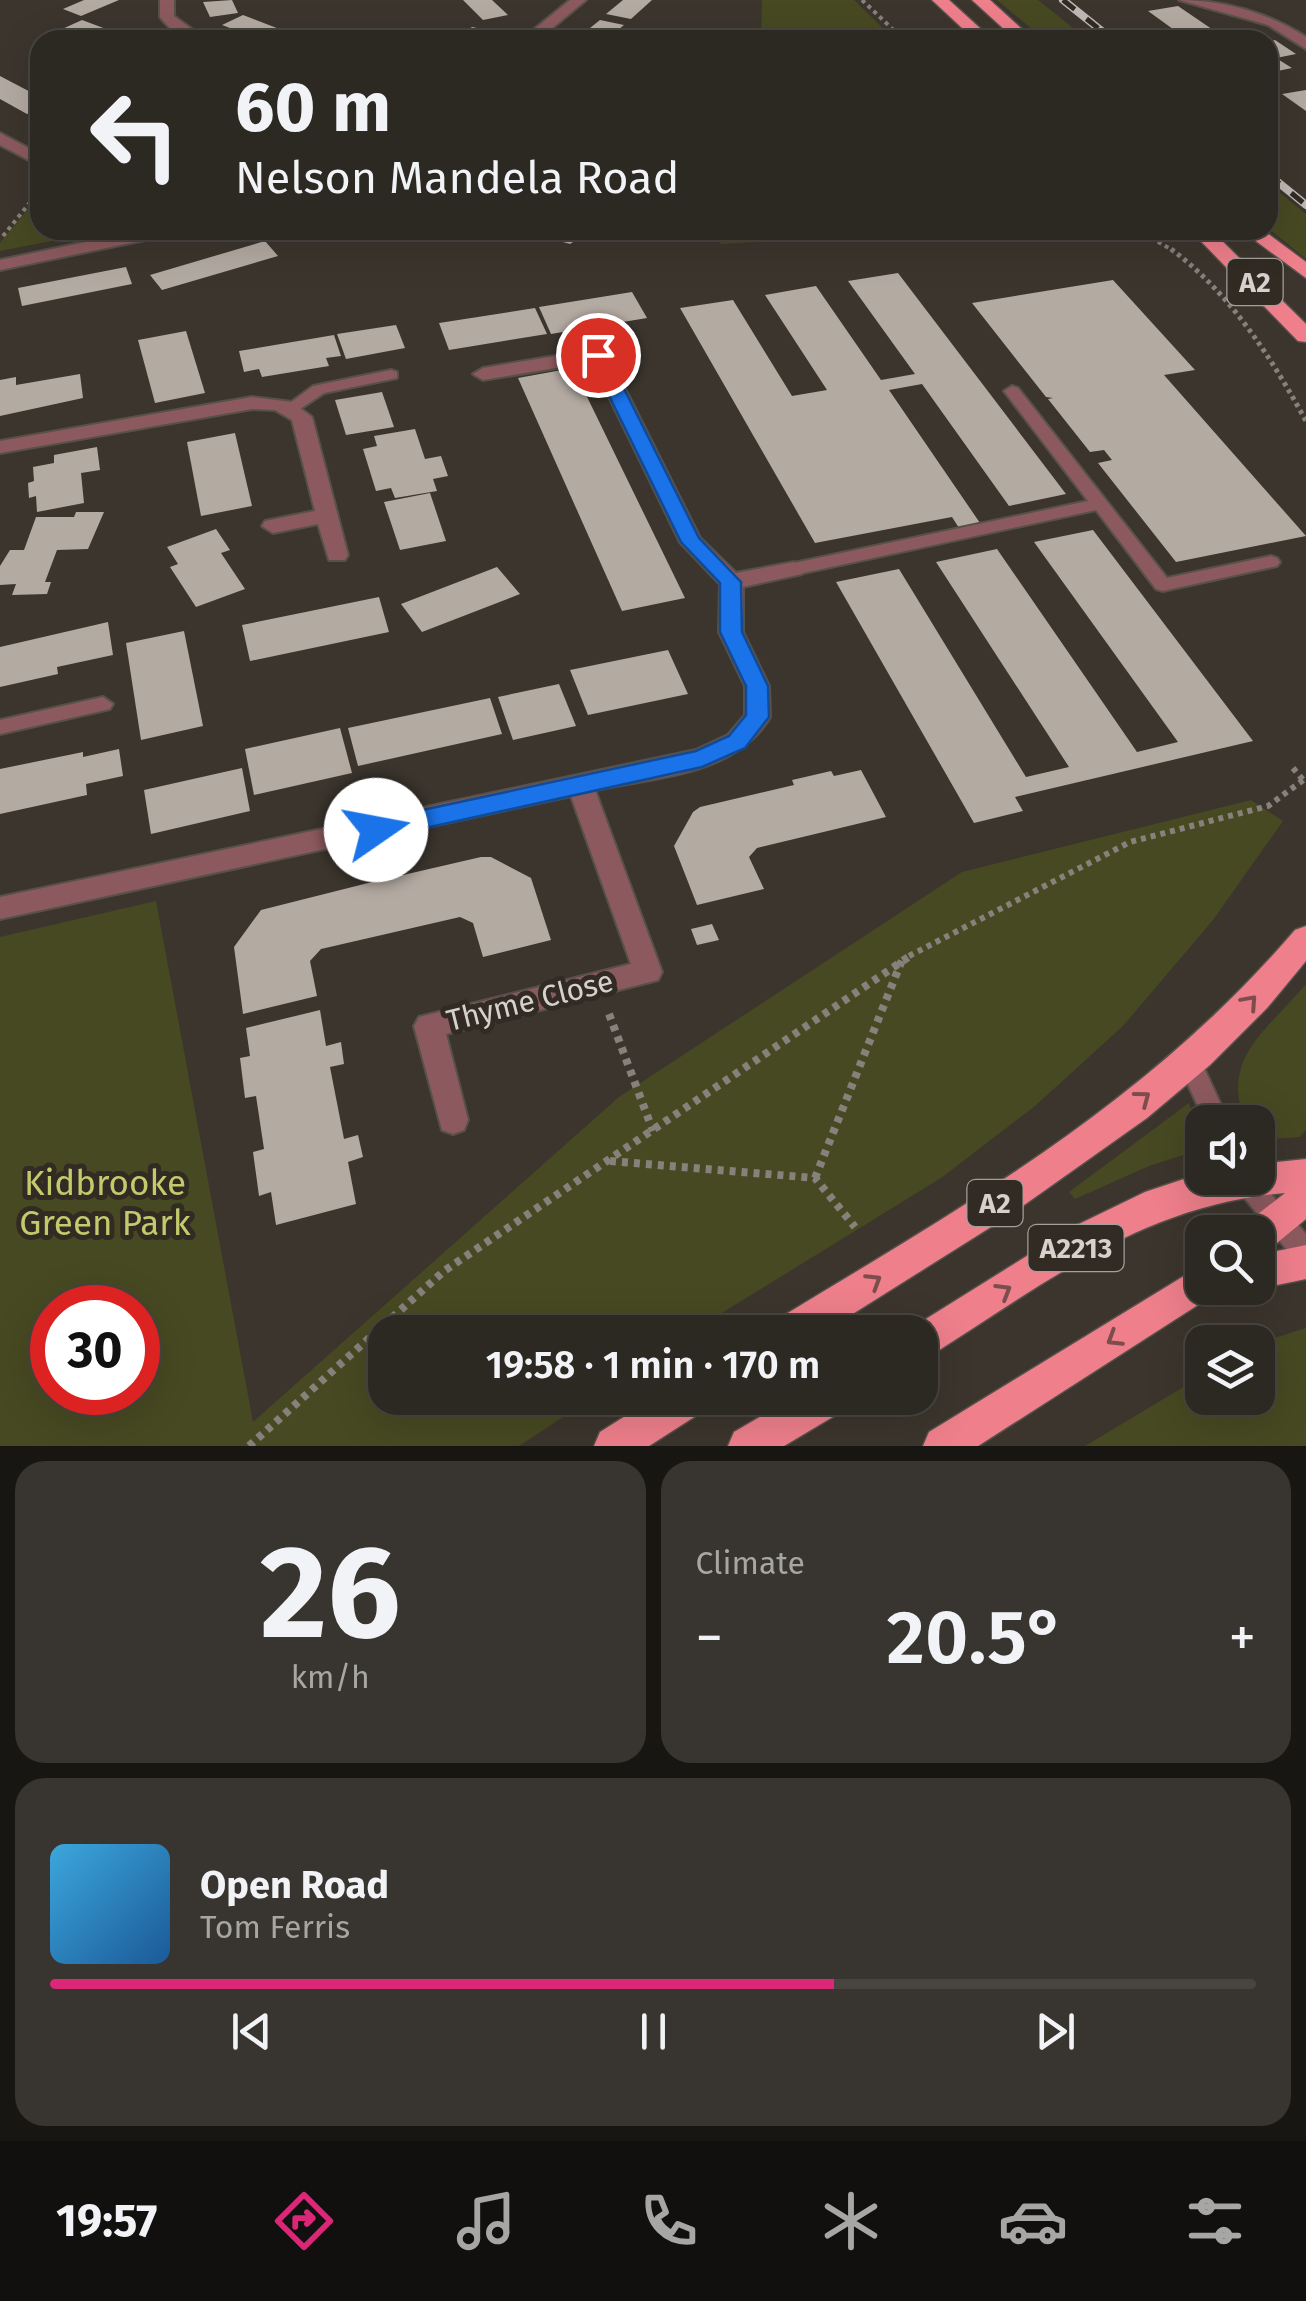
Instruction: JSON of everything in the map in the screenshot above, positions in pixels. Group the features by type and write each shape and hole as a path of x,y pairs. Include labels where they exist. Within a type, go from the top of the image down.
{"highway":[{"path":"940,0 974,30"},
{"path":"980,0 1014,30"},
{"name":"A2","path":"1210,240 1306,336"},
{"name":"A2","path":"1264,240 1306,272"},
{"name":"A2","path":"817,1315 1074,1150 1189,1060 1236,1017 1306,939"},
{"name":"A2213","path":"1275,1177 1306,1175"},
{"name":"A2213","path":"938,1330 1116,1224 1185,1195"},
{"path":"1275,1222 1306,1197"},
{"path":"1275,1268 1306,1262"},
{"path":"942,1446 1185,1294"},
{"path":"614,1446 662,1415"},
{"path":"748,1446 799,1415"}],"street":[{"path":"168,0 167,16 180,30"},
{"path":"542,30 579,0"},
{"path":"1186,0 1272,22 1306,44"},
{"path":"0,138 30,154"},
{"path":"0,266 121,240"},
{"path":"0,908 702,758 737,742 758,717 757,686 731,632 731,582 691,542 598,355 482,374"},
{"path":"0,447 272,402 302,417 337,555"},
{"path":"273,526 326,516"},
{"path":"731,582 794,569"},
{"name":"Thyme Close","path":"453,1120 429,1026 648,972 580,785"}],"lane":[{"path":"290,408 319,388 391,375"},
{"path":"1012,391 1164,585 1271,562"},
{"path":"794,569 1100,504"},
{"path":"0,727 103,704"},
{"path":"1189,1060 1209,1105"},
{"path":"1275,1234 1306,1253"}],"path":[{"path":"862,0 894,30"},
{"path":"0,240 30,202"},
{"path":"1163,240 1206,282 1282,374 1306,422"},
{"path":"249,1446 444,1272 903,958 1130,842 1268,806 1305,779 1293,768"},
{"path":"815,1178 903,958"},
{"path":"598,984 653,1131"},
{"path":"609,1161 815,1178 854,1228"}],"green space":[{"path":"762,0 854,0 885,30 761,30"},
{"path":"997,0 1038,0 1076,30 1033,30"},
{"path":"1278,191 1306,214 1306,259 1278,236"},
{"path":"30,206 30,240 57,240 0,251 0,243"},
{"path":"724,240 792,240 719,244"},
{"path":"1251,800 1283,821 1213,920 1123,1026 1035,1106 941,1178 719,1315 373,1315 619,1097 962,872"},
{"name":"Kidbrooke Green Park","path":"156,901 253,1422 368,1320 368,1415 566,1415 519,1446 0,1446 0,937"},
{"path":"1306,984 1306,1130 1300,1137 1275,1139 1275,1105 1241,1105 1239,1079 1243,1062 1263,1031"},
{"path":"1185,1106 1185,1154 1075,1199 1069,1192"},
{"path":"1306,1328 1306,1446 1085,1446 1185,1386 1185,1415 1275,1415 1275,1338"}],"building":[{"path":"84,0 119,0 81,16 63,9"},
{"path":"232,0 238,13 210,17 203,2"},
{"path":"463,0 492,0 508,15 483,20"},
{"path":"623,0 652,0 631,19 606,14"},
{"path":"1178,6 1213,30 1174,30 1148,11"},
{"path":"243,15 282,30 235,30 222,25"},
{"path":"82,20 109,30 60,30"},
{"path":"600,20 624,25 618,30 588,30"},
{"path":"1278,42 1296,54 1278,58"},
{"path":"1278,59 1292,68 1278,71"},
{"path":"0,76 30,92 30,113 27,114 0,99"},
{"path":"1306,90 1306,111 1282,94"},
{"path":"265,241 278,256 162,290 150,275"},
{"path":"126,267 132,284 22,306 18,288"},
{"path":"898,273 1066,494 1009,506 922,384 889,390 980,523 959,528 952,517 815,543 680,308 733,300 792,396 827,390 765,295 816,286 881,380 915,374 848,281"},
{"path":"1113,280 1195,370 1164,375 1306,536 1176,562 1098,463 1112,460 1104,450 1090,452 1048,399 1053,398 1046,397 972,303"},
{"path":"632,292 647,318 551,334 539,307"},
{"path":"535,308 547,334 449,350 439,323"},
{"path":"396,325 405,348 346,359 337,334"},
{"path":"186,331 205,393 155,403 138,340"},
{"path":"334,335 341,356 326,358 329,366 262,377 259,369 244,372 239,351"},
{"path":"573,368 685,598 622,611 518,378"},
{"path":"80,374 83,398 0,416 0,380 16,377 16,385"},
{"path":"382,392 394,427 346,435 335,400"},
{"path":"415,429 425,459 441,456 448,476 433,479 437,491 395,498 391,488 376,491 363,449 377,446 374,436"},
{"path":"235,433 252,506 201,516 187,442"},
{"path":"97,447 100,470 81,473 84,503 37,512 36,496 29,498 33,467 54,463 54,455"},
{"path":"430,493 446,541 400,550 384,502"},
{"path":"76,512 104,512 88,549 57,550 45,582 51,582 47,594 12,595 16,584 0,585 0,566 10,550 24,550 36,517 74,517"},
{"path":"216,529 230,550 221,553 245,589 196,607 170,567 178,564 167,547"},
{"path":"1093,530 1253,741 1015,797 1023,811 974,823 836,582 899,569 1026,777 1069,767 936,562 997,549 1137,752 1178,742 1034,542"},
{"path":"497,567 520,594 422,632 401,604"},
{"path":"379,597 389,632 250,661 242,625"},
{"path":"108,622 113,655 57,667 58,674 0,687 0,647"},
{"path":"184,631 203,726 141,740 126,643"},
{"path":"668,650 688,694 588,715 570,670"},
{"path":"559,684 576,726 513,740 498,697"},
{"path":"490,698 502,734 358,766 348,728"},
{"path":"340,728 352,773 254,795 245,749"},
{"path":"119,749 123,776 86,784 87,795 0,814 0,769 83,752 83,757"},
{"path":"242,768 250,811 151,834 144,790"},
{"path":"861,770 886,817 757,848 749,857 764,889 697,905 674,846 693,812 700,807 794,785 792,780 831,771 834,776"},
{"path":"491,857 531,878 551,940 483,957 473,923 460,917 321,949 310,961 317,996 243,1014 234,947 261,910 380,880 378,874 401,868 403,875"},
{"path":"712,924 719,940 697,945 691,929"},
{"path":"320,1010 326,1046 341,1042 344,1064 330,1067 344,1139 358,1135 363,1157 348,1162 356,1204 276,1225 271,1192 259,1196 253,1152 264,1149 256,1096 245,1098 240,1058 250,1056 246,1028"}],"railway":[{"path":"1063,0 1100,30"},
{"path":"1278,182 1306,205"}],"route":[{"path":"376,830 702,758 737,742 758,717 757,686 731,632 731,582 691,542 598,355"}]}
